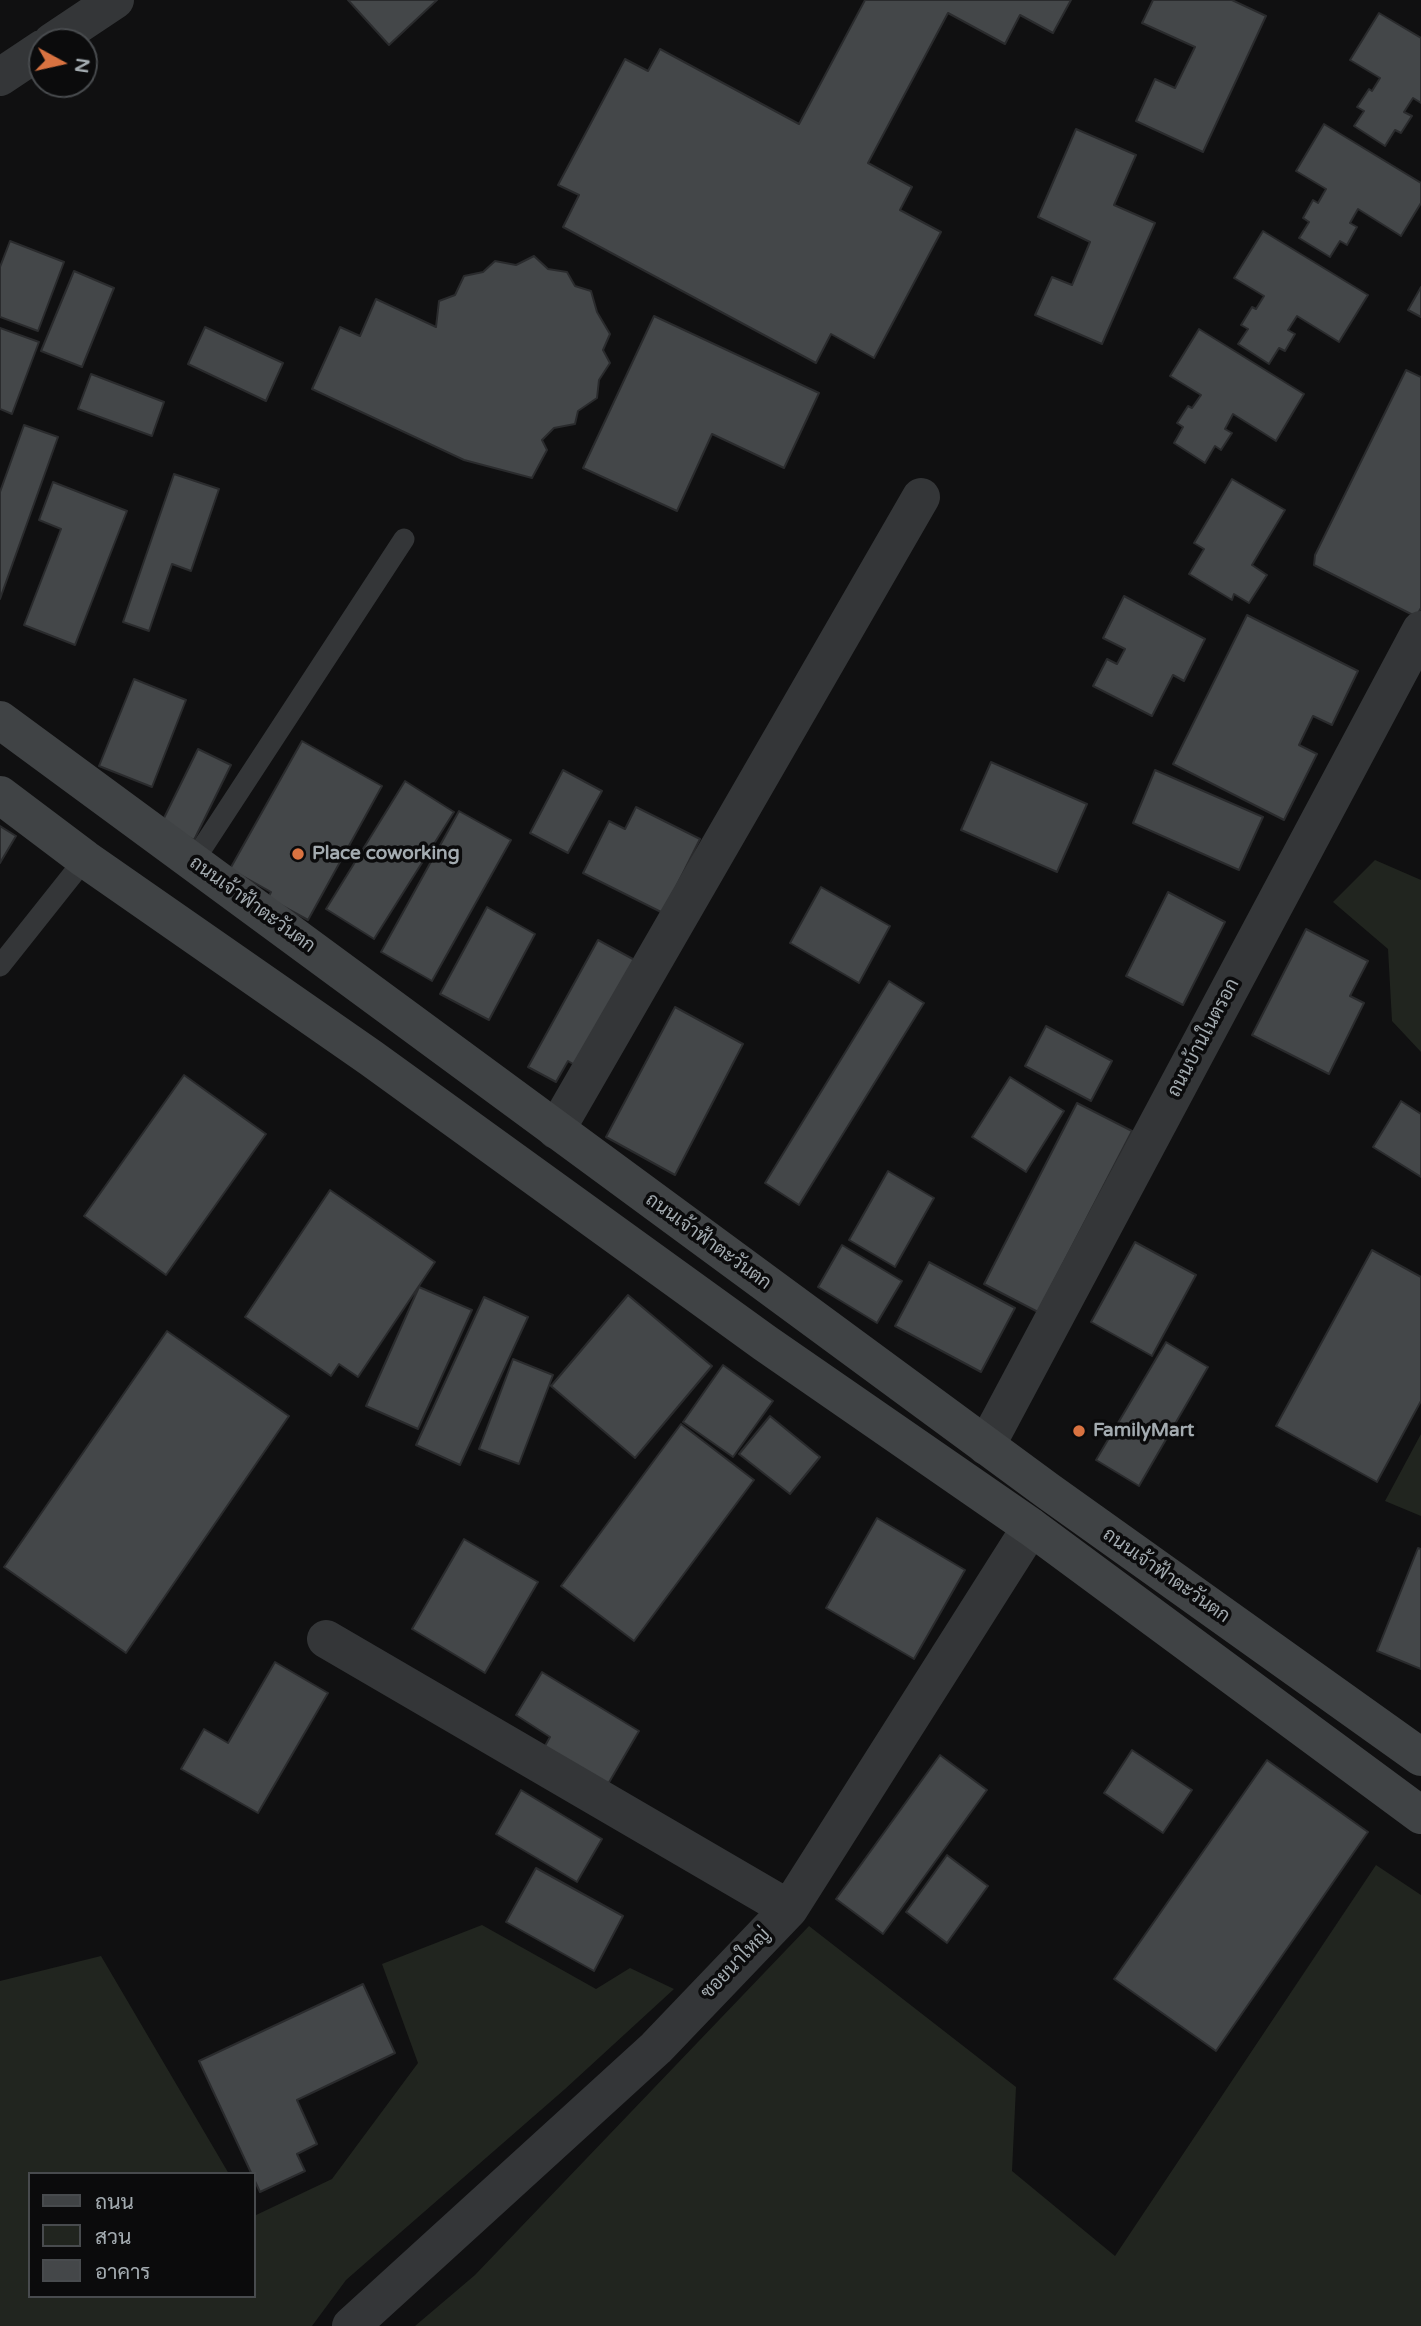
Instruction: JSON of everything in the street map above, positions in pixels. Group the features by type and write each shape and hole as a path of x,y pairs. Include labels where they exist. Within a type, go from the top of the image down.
{"main road":[{"name":"ถนนเจ้าฟ้าตะวันตก","path":"0,720 986,1446 1421,1757"},
{"name":"ถนนเจ้าฟ้าตะวันตก","path":"0,795 85,859 371,1058 765,1343 1031,1527 1421,1815"}],"street":[{"path":"73,28 115,0"},
{"path":"0,77 28,58"},
{"path":"556,1130 921,497"},
{"name":"ถนนบ้านในตรอก","path":"986,1446 1421,630"},
{"name":"ซอยนาใหญ่","path":"351,2326 656,2048 789,1909 1031,1527"},
{"path":"326,1639 789,1909"}],"lane":[{"path":"193,862 404,539"},
{"path":"0,966 85,859"}],"green space":[{"path":"1375,860 1421,880 1421,1052 1392,1021 1388,949 1333,902"},
{"path":"1421,1434 1421,1516 1385,1501"},
{"path":"1376,1865 1421,1895 1421,2326 415,2326 475,2275 809,1926 1016,2087 1012,2171 1115,2256"},
{"path":"482,1925 596,1989 630,1968 674,1989 565,2089 346,2280 312,2326 0,2326 0,1981 101,1956 228,2172 28,2172 28,2298 256,2298 256,2215 332,2179 418,2063 382,1964"}],"building":[{"path":"348,0 437,0 389,45"},
{"path":"865,0 1071,0 1053,33 1020,15 1005,44 948,13 868,163 912,187 900,210 941,232 874,358 831,334 816,363 563,227 579,195 558,185 625,59 648,71 660,49 799,124"},
{"path":"1153,0 1232,0 1266,16 1203,152 1136,121 1155,79 1175,88 1195,47 1142,23"},
{"path":"1379,13 1421,38 1421,103 1413,98 1404,112 1412,116 1401,133 1395,130 1385,146 1354,126 1364,111 1357,107 1380,78 1350,60"},
{"path":"1324,124 1421,183 1421,203 1401,236 1358,209 1350,223 1357,227 1347,245 1340,241 1330,257 1299,238 1309,222 1303,218 1313,200 1318,203 1326,189 1296,171"},
{"path":"1076,129 1136,155 1114,205 1155,223 1102,344 1035,315 1052,277 1072,285 1090,242 1038,217"},
{"path":"1263,231 1368,295 1339,342 1297,316 1288,330 1295,334 1285,351 1279,348 1269,364 1238,344 1248,329 1241,325 1252,307 1256,309 1264,296 1234,278"},
{"path":"10,241 64,262 38,331 0,317 0,267"},
{"path":"534,256 548,269 567,272 575,286 591,291 597,312 610,334 603,350 610,363 599,380 597,398 578,411 575,424 554,428 542,440 547,450 532,478 464,460 312,389 340,327 360,336 376,299 436,327 439,301 455,295 464,276 483,272 495,261 516,265"},
{"path":"74,271 114,288 82,367 41,351"},
{"path":"1421,287 1421,317 1408,310"},
{"path":"654,316 819,393 784,468 712,434 677,511 583,468"},
{"path":"205,327 283,363 266,401 188,364"},
{"path":"0,328 39,342 12,414 0,409"},
{"path":"1199,329 1304,394 1276,441 1233,414 1225,429 1232,433 1221,450 1215,446 1205,463 1174,443 1183,427 1177,423 1188,406 1192,408 1201,395 1170,376"},
{"path":"1406,370 1421,377 1421,608 1417,615 1314,565 1315,555"},
{"path":"91,374 164,402 152,436 78,409"},
{"path":"24,425 58,437 0,599 0,492"},
{"path":"174,474 219,489 191,571 172,564 149,631 123,622"},
{"path":"1232,479 1285,510 1252,565 1267,575 1249,603 1234,594 1232,600 1189,574 1204,549 1194,543"},
{"path":"53,482 127,511 75,645 24,625 61,529 39,520"},
{"path":"1124,596 1205,639 1184,681 1173,675 1152,716 1093,686 1107,659 1117,664 1125,649 1103,638"},
{"path":"1247,615 1358,671 1332,725 1313,716 1299,745 1317,754 1284,820 1173,764"},
{"path":"134,679 186,700 152,787 99,766"},
{"path":"302,741 382,786 308,920 268,898 271,892 230,869"},
{"path":"198,749 231,765 194,840 161,824"},
{"path":"991,762 1087,804 1057,872 961,830"},
{"path":"563,770 602,791 568,853 530,833"},
{"path":"1155,770 1263,817 1239,870 1133,823"},
{"path":"405,781 454,812 374,939 326,909"},
{"path":"636,807 700,839 663,913 583,873 609,821 625,829"},
{"path":"459,811 511,840 432,981 381,952"},
{"path":"0,826 16,836 0,863"},
{"path":"821,887 890,926 859,983 790,943"},
{"path":"1168,892 1225,922 1183,1005 1126,976"},
{"path":"487,907 535,934 489,1020 440,994"},
{"path":"1306,929 1368,961 1350,996 1364,1003 1329,1074 1252,1035"},
{"path":"598,940 642,964 583,1070 568,1061 556,1082 528,1067"},
{"path":"889,981 924,1003 799,1205 765,1183"},
{"path":"675,1007 743,1044 675,1175 606,1137"},
{"path":"1046,1026 1112,1061 1091,1101 1025,1066"},
{"path":"184,1075 266,1134 166,1275 84,1216"},
{"path":"1010,1077 1064,1111 1026,1172 972,1137"},
{"path":"1401,1101 1421,1114 1421,1177 1373,1147"},
{"path":"1077,1103 1132,1131 1038,1312 984,1284"},
{"path":"888,1171 934,1198 895,1267 849,1240"},
{"path":"330,1190 435,1262 358,1377 339,1364 331,1376 245,1317"},
{"path":"1135,1242 1196,1275 1152,1356 1091,1322"},
{"path":"842,1245 902,1281 877,1323 818,1287"},
{"path":"1372,1250 1421,1277 1421,1401 1377,1482 1276,1426"},
{"path":"929,1262 1015,1308 981,1372 895,1326"},
{"path":"419,1287 472,1310 418,1429 366,1406"},
{"path":"628,1295 712,1366 635,1458 551,1386"},
{"path":"484,1297 528,1317 460,1465 416,1445"},
{"path":"167,1331 289,1416 126,1653 4,1567"},
{"path":"1166,1342 1208,1367 1139,1486 1096,1460"},
{"path":"513,1359 553,1375 519,1464 479,1449"},
{"path":"723,1365 773,1401 733,1457 683,1422"},
{"path":"770,1416 820,1457 790,1494 739,1454"},
{"path":"681,1424 754,1480 634,1641 561,1586"},
{"path":"877,1518 965,1570 914,1659 826,1608"},
{"path":"464,1539 538,1582 485,1673 412,1629"},
{"path":"1418,1548 1421,1549 1421,1669 1377,1651"},
{"path":"275,1662 328,1693 258,1813 181,1769 204,1729 228,1743"},
{"path":"542,1672 639,1731 604,1791 541,1753 550,1737 516,1715"},
{"path":"1132,1750 1192,1790 1163,1833 1104,1793"},
{"path":"940,1755 987,1790 883,1934 836,1899"},
{"path":"1267,1760 1368,1832 1216,2051 1114,1979"},
{"path":"521,1790 602,1839 577,1882 496,1834"},
{"path":"947,1855 988,1886 947,1943 906,1912"},
{"path":"536,1868 623,1916 594,1971 506,1922"},
{"path":"363,1984 395,2053 297,2100 317,2144 297,2154 305,2171 260,2192 256,2183 256,2172 251,2172 199,2061"}],"place":[{"name":"Place coworking","path":"298,854"},
{"name":"FamilyMart","path":"1079,1431"}]}
